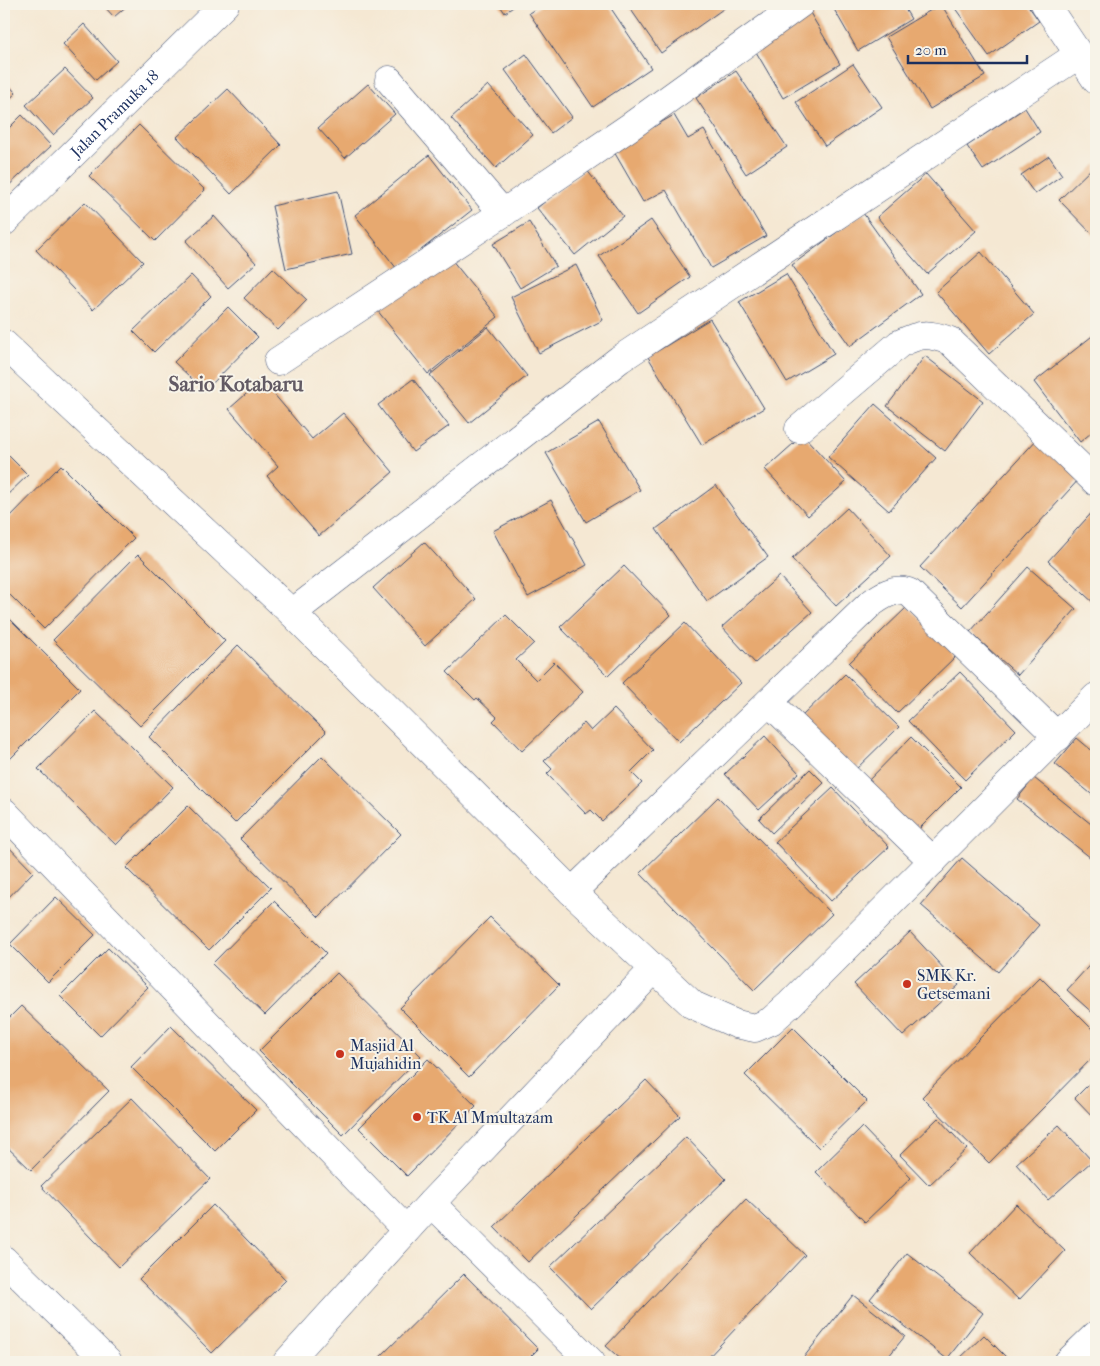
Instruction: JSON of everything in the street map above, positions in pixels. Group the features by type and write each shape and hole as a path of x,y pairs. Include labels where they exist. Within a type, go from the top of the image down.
{"street":[{"name":"Jalan Pramuka 18","path":"4,222 225,4"},
{"path":"278,361 631,126 800,4"},
{"path":"1045,4 1096,80"},
{"path":"292,613 620,360 1078,55"},
{"path":"390,80 503,213"},
{"path":"799,429 900,344 913,337 929,334 950,341 1096,482"},
{"path":"4,344 292,613 572,892 693,1005 736,1024 755,1028 771,1021 790,1004 1096,697"},
{"path":"572,892 869,605 881,597 902,590 910,593 1058,737"},
{"path":"769,702 933,861"},
{"path":"4,812 406,1230"},
{"path":"287,1362 406,1230 654,968"},
{"path":"431,1204 591,1362"},
{"path":"4,1260 108,1362"},
{"path":"1068,1362 1096,1335"}],"building":[{"path":"102,4 129,4 114,17"},
{"path":"499,4 517,4 505,13"},
{"path":"543,4 608,4 651,68 593,107 529,13"},
{"path":"627,4 730,4 661,53"},
{"path":"831,4 902,4 911,19 858,51"},
{"path":"941,4 985,76 930,109 886,37"},
{"path":"952,4 1027,4 1039,21 989,56"},
{"path":"809,11 840,64 783,98 752,45"},
{"path":"84,24 117,61 96,80 63,44"},
{"path":"526,54 572,117 551,133 505,70"},
{"path":"853,64 882,107 825,146 796,102"},
{"path":"65,69 93,98 53,135 26,105"},
{"path":"736,71 787,147 746,174 696,98"},
{"path":"4,80 16,93 4,104"},
{"path":"368,84 395,114 345,158 318,128"},
{"path":"488,85 533,135 496,168 451,118"},
{"path":"228,89 281,145 231,194 177,137"},
{"path":"1025,108 1040,132 983,170 967,146"},
{"path":"22,115 51,146 4,190 4,133"},
{"path":"674,115 688,139 704,130 766,236 711,268 666,190 643,202 613,150"},
{"path":"139,125 205,190 155,241 89,176"},
{"path":"429,155 472,210 397,269 355,215"},
{"path":"1049,156 1062,175 1035,194 1021,175"},
{"path":"1096,164 1096,238 1059,200"},
{"path":"586,169 623,216 575,255 537,208"},
{"path":"926,174 976,231 927,274 877,217"},
{"path":"338,191 352,254 286,269 272,206"},
{"path":"85,202 143,262 93,310 36,250"},
{"path":"863,213 921,294 850,346 792,265"},
{"path":"214,216 256,263 228,288 186,241"},
{"path":"651,220 690,277 638,313 599,256"},
{"path":"529,222 556,266 520,288 493,244"},
{"path":"981,252 1034,314 989,354 936,292"},
{"path":"447,254 498,317 428,374 377,310"},
{"path":"576,265 603,320 539,353 511,297"},
{"path":"273,268 307,300 278,330 244,298"},
{"path":"786,274 834,354 787,382 739,302"},
{"path":"191,275 211,296 154,352 133,331"},
{"path":"228,307 258,337 205,391 174,362"},
{"path":"710,319 764,408 702,445 648,357"},
{"path":"488,327 527,376 469,423 430,375"},
{"path":"1096,333 1096,429 1080,442 1034,382"},
{"path":"925,356 983,401 945,451 887,406"},
{"path":"413,379 449,426 413,452 378,405"},
{"path":"262,380 312,439 343,413 393,472 319,536 267,476 278,466 229,409"},
{"path":"875,404 936,458 889,511 828,457"},
{"path":"599,422 640,490 586,522 546,453"},
{"path":"803,435 846,482 808,516 765,469"},
{"path":"1038,438 1081,477 962,607 920,567"},
{"path":"4,451 28,475 4,498"},
{"path":"61,465 134,538 44,629 4,589 4,523"},
{"path":"716,485 768,557 707,601 656,529"},
{"path":"551,500 587,565 528,597 493,531"},
{"path":"847,508 891,556 836,606 792,559"},
{"path":"1096,508 1096,605 1048,561"},
{"path":"424,542 476,599 425,646 373,588"},
{"path":"138,554 225,641 140,726 53,640"},
{"path":"624,566 671,615 608,676 560,627"},
{"path":"1028,567 1076,609 1018,675 970,632"},
{"path":"779,576 812,612 755,663 722,627"},
{"path":"908,606 956,656 897,713 849,663"},
{"path":"4,613 80,689 10,759 4,754"},
{"path":"506,615 534,643 516,660 536,680 554,662 583,692 522,751 493,721 497,717 477,698 475,700 447,672"},
{"path":"685,623 741,683 679,742 622,683"},
{"path":"238,645 326,732 235,823 149,737"},
{"path":"960,672 1016,730 965,780 908,721"},
{"path":"845,674 899,727 850,775 797,721"},
{"path":"614,709 653,750 631,772 642,783 602,821 591,810 586,814 547,774 552,769 544,761 584,723 591,731"},
{"path":"95,711 173,787 116,845 38,769"},
{"path":"765,736 799,773 759,810 725,774"},
{"path":"911,737 961,787 914,834 864,785"},
{"path":"1077,738 1096,754 1096,798 1055,764"},
{"path":"322,756 401,834 319,917 240,839"},
{"path":"810,769 824,783 772,833 759,819"},
{"path":"1034,778 1096,828 1096,862 1017,799"},
{"path":"833,788 889,847 831,901 775,842"},
{"path":"718,797 832,914 754,990 640,873"},
{"path":"188,806 271,888 209,950 126,868"},
{"path":"4,842 33,872 4,902"},
{"path":"962,858 1039,925 998,972 921,905"},
{"path":"56,897 95,935 48,982 10,944"},
{"path":"274,901 326,953 265,1015 212,964"},
{"path":"490,917 559,985 469,1077 400,1008"},
{"name":"SMK Kr. Getsemani","path":"910,932 959,985 903,1036 854,984"},
{"path":"108,948 148,987 100,1036 60,996"},
{"path":"1096,958 1096,1016 1067,990"},
{"name":"Masjid Al Mujahidin","path":"337,973 421,1056 343,1135 259,1051"},
{"path":"1040,977 1096,1033 1096,1054 989,1163 922,1097"},
{"path":"21,1006 109,1091 31,1170 4,1144 4,1023"},
{"path":"171,1026 256,1110 215,1151 131,1067"},
{"path":"793,1027 867,1101 819,1148 745,1075"},
{"name":"TK Al Mmultazam","path":"428,1059 476,1106 407,1176 359,1128"},
{"path":"1096,1077 1096,1120 1075,1098"},
{"path":"646,1080 680,1116 528,1262 494,1227"},
{"path":"132,1098 210,1179 119,1267 41,1186"},
{"path":"938,1118 967,1149 929,1185 900,1155"},
{"path":"1059,1125 1092,1161 1048,1200 1016,1164"},
{"path":"862,1127 911,1178 865,1222 816,1172"},
{"path":"686,1137 726,1179 591,1309 550,1267"},
{"path":"746,1199 805,1255 704,1362 624,1362 606,1346"},
{"path":"1016,1204 1065,1251 1019,1300 970,1253"},
{"path":"213,1205 286,1280 212,1353 139,1279"},
{"path":"907,1253 983,1313 947,1359 870,1299"},
{"path":"464,1274 538,1349 525,1362 375,1362"},
{"path":"853,1295 905,1336 884,1362 800,1362"},
{"path":"984,1335 1011,1362 956,1362"}],"place":[{"name":"SMK Kr. Getsemani","path":"907,984"},
{"name":"Masjid Al Mujahidin","path":"340,1054"},
{"name":"TK Al Mmultazam","path":"417,1117"}],"district":[{"name":"Sario Kotabaru","path":"236,384"}]}
